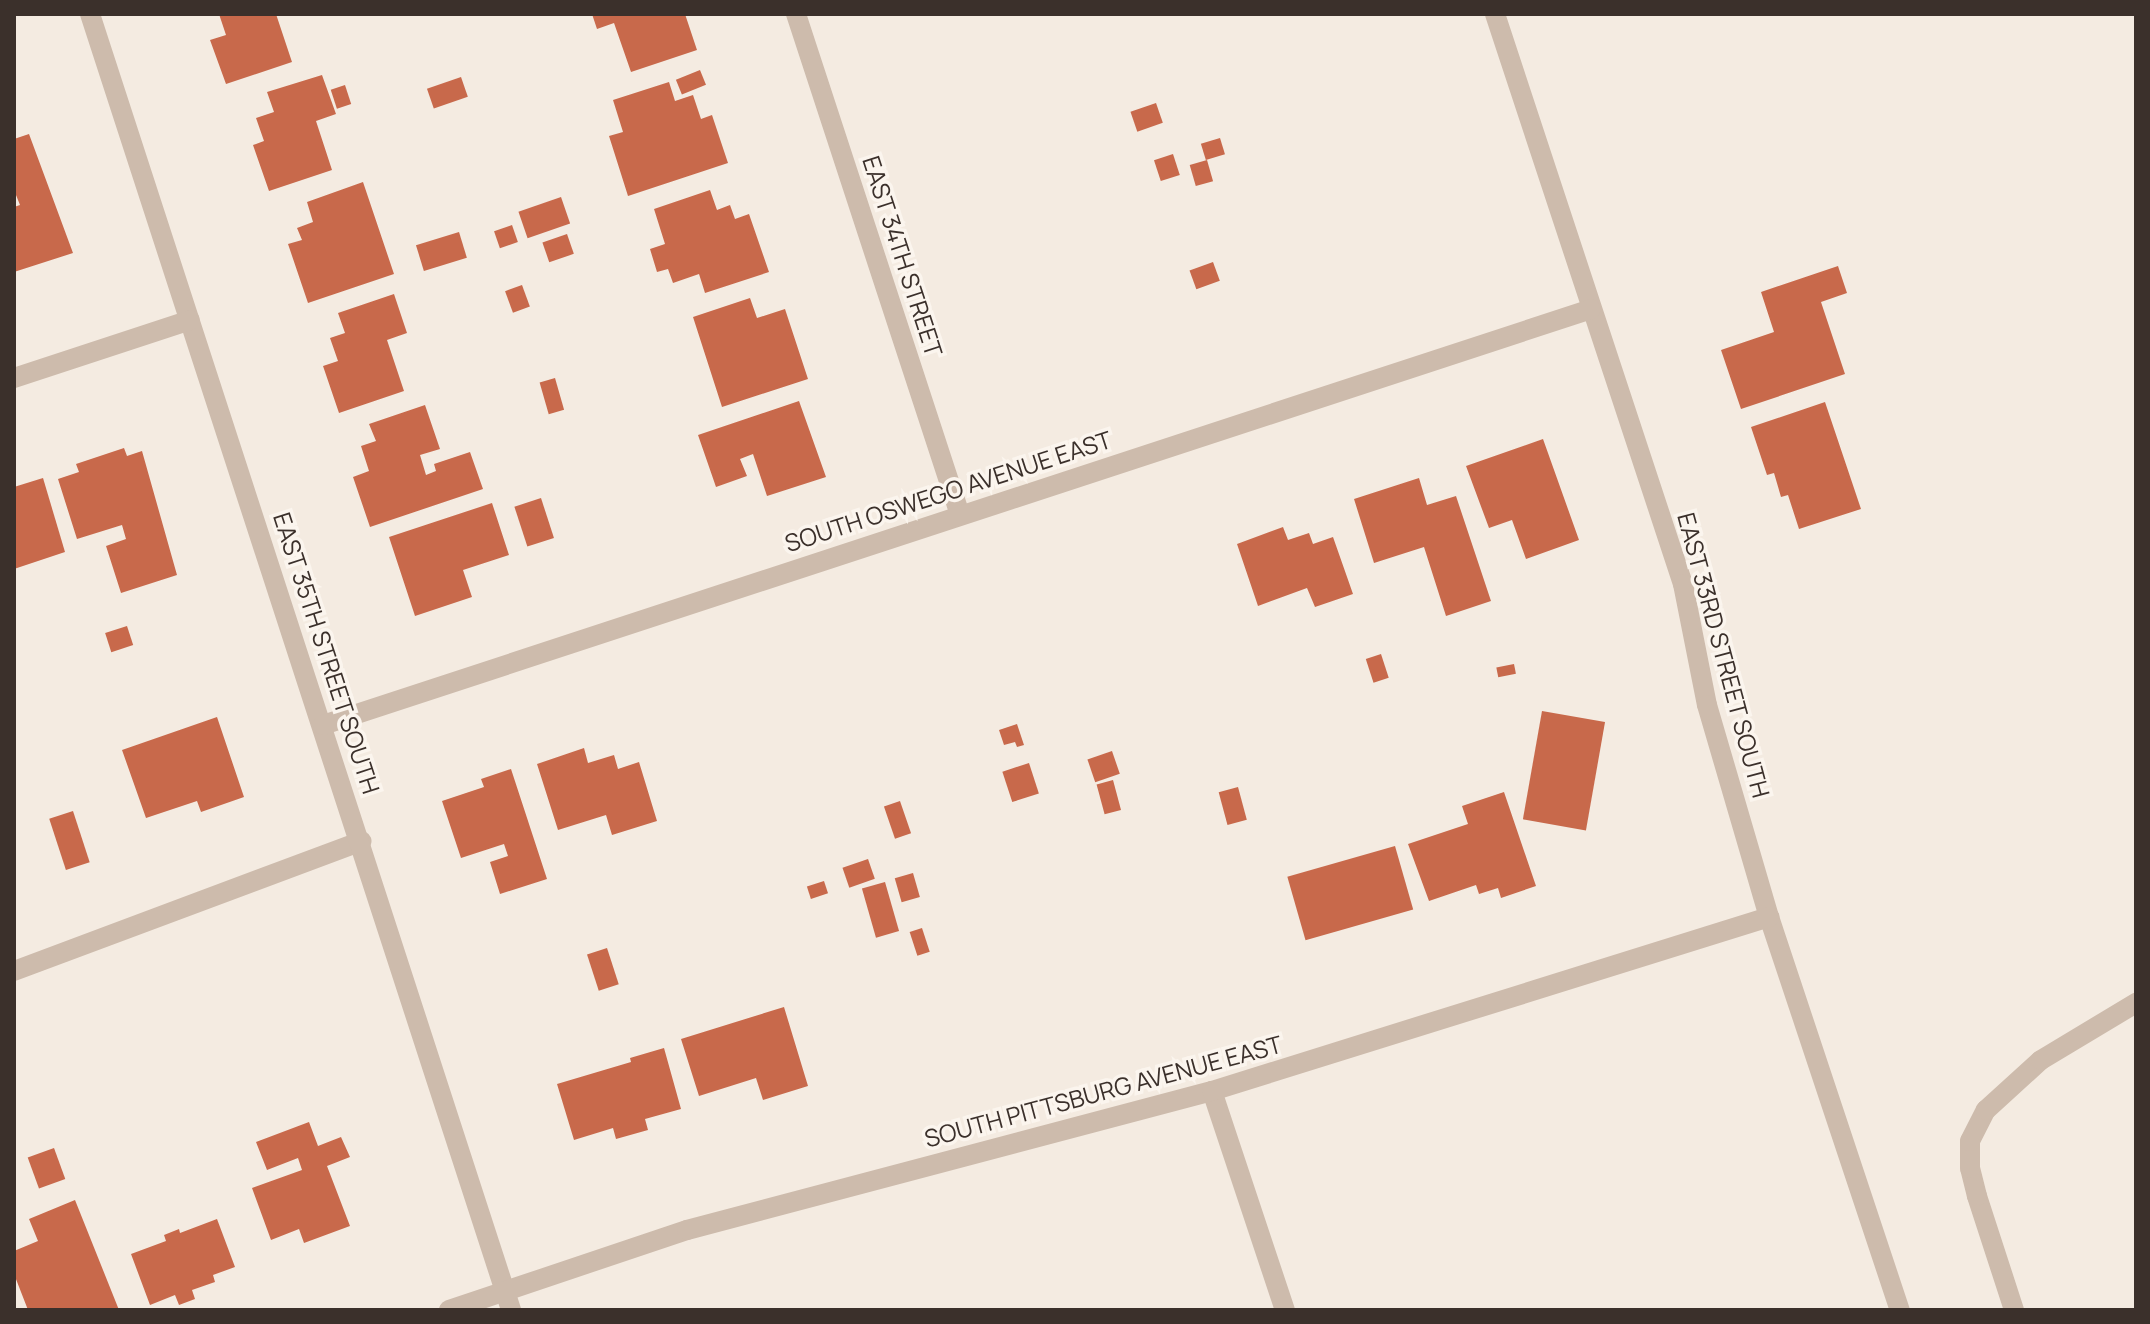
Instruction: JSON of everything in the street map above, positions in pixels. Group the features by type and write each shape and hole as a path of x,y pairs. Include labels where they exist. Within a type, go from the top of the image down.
{"street":[{"name":"EAST 35TH STREET SOUTH","path":"90,14 508,1300"},
{"name":"EAST 34TH STREET","path":"796,14 960,515"},
{"name":"EAST 33RD STREET SOUTH","path":"1495,14 1683,584 1707,705 1769,917 1900,1310"},
{"name":"SOUTH OSWEGO AVENUE EAST","path":"323,725 1591,309"},
{"path":"14,378 190,320"},
{"path":"14,971 361,841"},
{"name":"SOUTH PITTSBURG AVENUE EAST","path":"449,1310 508,1300 687,1230 1212,1091 1769,917"},
{"path":"2014,1310 1977,1196 1970,1168 1970,1141 1986,1110 2041,1060 2136,1003"},
{"path":"1212,1091 1285,1310"}],"building":[{"path":"219,14 276,14 292,62 226,84 210,40 226,35"},
{"path":"592,14 685,14 697,50 631,72 614,23 597,29"},
{"path":"700,70 706,85 682,95 676,80"},
{"path":"322,75 336,114 316,121 332,170 269,191 253,145 264,141 256,118 274,112 267,92"},
{"path":"461,77 468,97 434,109 427,89"},
{"path":"669,82 675,101 693,95 701,119 712,115 728,163 628,196 609,136 623,132 613,100"},
{"path":"345,85 351,104 337,109 331,90"},
{"path":"1156,103 1163,123 1137,132 1130,112"},
{"path":"29,134 73,253 14,272 14,207 20,205 14,190 14,139"},
{"path":"1220,138 1225,154 1206,160 1201,144"},
{"path":"1173,154 1180,175 1161,181 1154,160"},
{"path":"1207,160 1213,181 1196,186 1190,165"},
{"path":"363,182 394,274 308,303 288,244 302,240 297,228 313,222 307,202"},
{"path":"710,190 717,210 730,205 735,219 749,214 769,272 705,293 699,274 673,283 668,269 657,272 650,249 665,244 654,209"},
{"path":"561,197 570,223 528,238 518,212"},
{"path":"512,225 518,242 500,248 494,231"},
{"path":"459,232 467,258 424,271 416,245"},
{"path":"567,234 574,254 549,262 542,242"},
{"path":"1213,262 1220,281 1196,289 1190,271"},
{"path":"1838,266 1847,293 1821,302 1845,374 1741,409 1721,350 1774,332 1761,292"},
{"path":"522,285 530,307 513,313 505,291"},
{"path":"394,294 407,333 387,340 404,391 339,413 323,366 338,361 330,338 345,333 338,313"},
{"path":"750,298 757,318 785,309 808,379 722,407 693,317"},
{"path":"555,378 564,410 549,414 540,382"},
{"path":"799,401 826,477 767,496 753,454 740,459 747,476 716,487 698,435"},
{"path":"1825,402 1861,509 1799,529 1788,495 1781,497 1774,473 1767,475 1751,427"},
{"path":"425,405 440,449 420,455 426,475 436,471 434,464 470,452 483,489 370,527 353,477 369,471 361,446 376,441 369,424"},
{"path":"1543,439 1579,540 1526,559 1512,520 1489,528 1466,466"},
{"path":"124,448 127,456 142,451 177,575 121,593 106,546 126,539 122,525 77,539 58,479 79,472 76,464"},
{"path":"43,478 65,552 14,569 14,487"},
{"path":"1419,478 1427,505 1456,496 1491,601 1446,616 1424,547 1374,563 1354,499"},
{"path":"541,498 554,538 527,547 514,507"},
{"path":"492,503 509,555 463,570 472,597 415,616 389,537"},
{"path":"1283,527 1288,540 1309,533 1313,544 1333,537 1353,594 1315,607 1307,588 1258,606 1237,544"},
{"path":"127,626 133,645 111,652 105,633"},
{"path":"1381,654 1389,678 1374,683 1366,659"},
{"path":"1514,664 1516,674 1498,677 1496,667"},
{"path":"1542,711 1605,722 1586,830 1523,819"},
{"path":"217,717 244,797 201,812 197,801 146,818 122,750"},
{"path":"1017,724 1024,745 1017,747 1015,742 1004,745 999,730"},
{"path":"584,748 588,763 614,755 618,769 639,762 657,821 612,835 606,815 558,830 537,764"},
{"path":"1112,751 1120,774 1095,782 1087,759"},
{"path":"1029,763 1039,793 1012,802 1002,772"},
{"path":"511,769 547,879 500,894 490,862 508,856 504,844 461,858 442,801 484,787 481,779"},
{"path":"1113,780 1121,810 1105,814 1097,784"},
{"path":"1238,787 1247,820 1227,825 1219,792"},
{"path":"1504,792 1536,886 1501,898 1498,888 1479,894 1476,885 1429,901 1408,844 1468,824 1462,806"},
{"path":"900,801 911,833 895,839 884,807"},
{"path":"73,811 90,862 66,870 49,819"},
{"path":"1395,846 1413,909 1306,940 1287,877"},
{"path":"868,859 875,879 849,888 842,868"},
{"path":"913,873 920,897 902,902 895,878"},
{"path":"824,881 828,893 811,899 807,887"},
{"path":"885,882 899,931 876,938 862,889"},
{"path":"922,928 930,952 917,956 910,932"},
{"path":"607,948 619,984 599,991 587,954"},
{"path":"784,1007 808,1086 763,1100 756,1078 699,1096 681,1039"},
{"path":"664,1048 681,1109 645,1119 648,1130 616,1139 613,1128 574,1140 557,1084 631,1062 630,1058"},
{"path":"309,1122 318,1146 341,1137 350,1157 327,1166 350,1226 304,1243 299,1229 271,1240 252,1188 302,1170 298,1158 267,1170 256,1142"},
{"path":"54,1148 65,1179 39,1189 28,1158"},
{"path":"75,1200 119,1310 28,1310 14,1274 14,1251 38,1241 29,1219"},
{"path":"217,1219 235,1267 213,1275 215,1282 192,1290 195,1299 179,1305 175,1295 150,1305 131,1254 166,1241 164,1235 179,1229 180,1233"}]}
